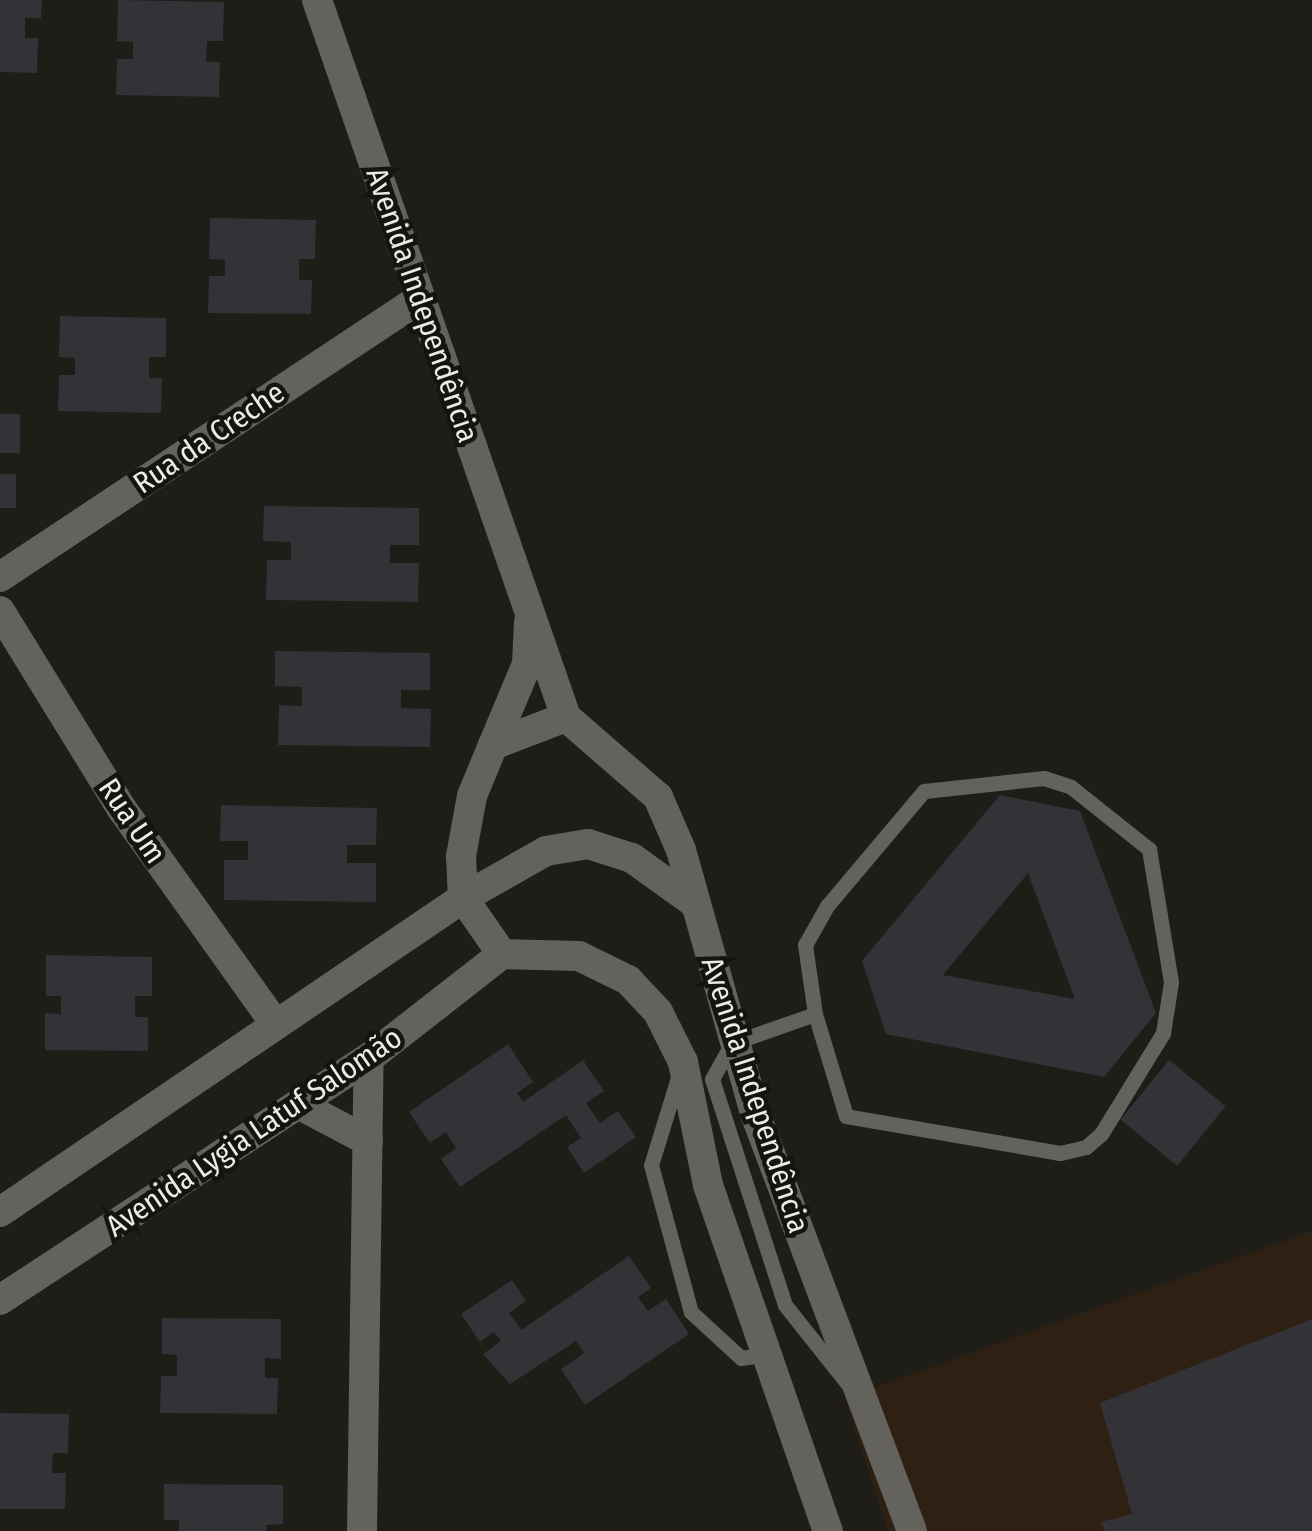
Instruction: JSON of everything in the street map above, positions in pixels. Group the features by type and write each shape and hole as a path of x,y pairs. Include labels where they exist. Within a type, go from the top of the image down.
{"main road":[{"name":"Avenida Independência","path":"318,0 566,717 658,797 696,904 732,1043 912,1531"},
{"name":"Rua da Creche","path":"0,576 419,299"},
{"name":"Avenida Independência","path":"463,898 461,856 472,796 526,664 530,609"},
{"name":"Rua Um","path":"0,610 122,809 276,1025"},
{"path":"492,745 566,717"},
{"path":"0,1212 463,898 546,851 588,844 632,858 696,904"},
{"path":"463,898 502,954"},
{"name":"Avenida Independência","path":"502,954 579,956 628,980 658,1012 683,1062 708,1185 825,1529"},
{"name":"Avenida Lygia Latuf Salomão","path":"0,1300 369,1058 502,954"},
{"path":"362,1531 369,1058"},
{"path":"300,1105 368,1140"}],"lane":[{"path":"1044,778 1071,787 1149,849 1171,982 1163,1033 1102,1134 1086,1147 1060,1154 846,1116 815,1014 804,945 828,906 924,791 1044,778"},
{"path":"732,1043 815,1014"},
{"path":"683,1062 651,1165 692,1312 741,1358 768,1354"}],"shaded area":[{"path":"1312,1231 1312,1531 888,1531 845,1398"}],"building":[{"path":"0,0 42,0 41,18 25,18 25,38 38,38 37,73 0,72"},
{"path":"118,0 224,2 223,41 207,41 206,62 220,62 219,97 116,95 117,59 133,59 133,42 117,41"},
{"path":"210,218 316,220 315,259 299,259 299,280 312,280 311,314 208,313 209,276 225,276 225,260 209,259"},
{"path":"60,316 166,318 166,357 149,357 149,378 162,378 161,413 58,411 59,375 75,375 75,358 59,357"},
{"path":"0,414 20,414 20,453 0,453"},
{"path":"0,474 16,474 16,508 0,508"},
{"path":"264,506 419,508 419,545 390,545 390,563 419,563 418,602 266,600 267,560 291,560 291,542 263,541"},
{"path":"275,651 430,653 430,690 401,690 401,708 431,709 430,747 278,745 279,705 302,706 302,687 275,686"},
{"path":"1000,795 1080,811 1156,1013 1104,1077 886,1034 862,961","holes":["1028,873 1075,999 943,975"]},
{"path":"221,805 377,808 376,845 347,845 347,863 376,863 376,902 224,900 224,860 248,860 248,841 220,841"},
{"path":"46,955 152,957 152,996 135,996 135,1017 148,1017 148,1051 45,1050 45,1013 61,1014 61,996 46,996"},
{"path":"508,1044 533,1082 517,1093 523,1102 583,1060 604,1091 586,1103 600,1123 618,1111 636,1137 584,1173 567,1147 581,1138 566,1115 460,1187 441,1159 456,1148 446,1132 430,1143 409,1112"},
{"path":"1169,1060 1226,1106 1177,1166 1121,1120"},
{"path":"629,1256 651,1288 638,1297 648,1311 666,1299 689,1334 585,1405 561,1369 584,1353 576,1341 510,1384 483,1354 501,1341 494,1332 480,1342 461,1314 512,1280 526,1301 509,1313 521,1330"},
{"path":"162,1318 281,1319 281,1359 265,1358 265,1378 278,1378 277,1414 160,1413 161,1376 177,1376 177,1355 162,1354"},
{"path":"1312,1319 1312,1531 1105,1531 1101,1522 1132,1514 1100,1403"},
{"path":"0,1413 69,1414 68,1453 53,1453 52,1473 66,1473 65,1509 0,1509"},
{"path":"164,1484 283,1485 283,1524 266,1525 266,1531 179,1531 179,1520 164,1520"}]}
